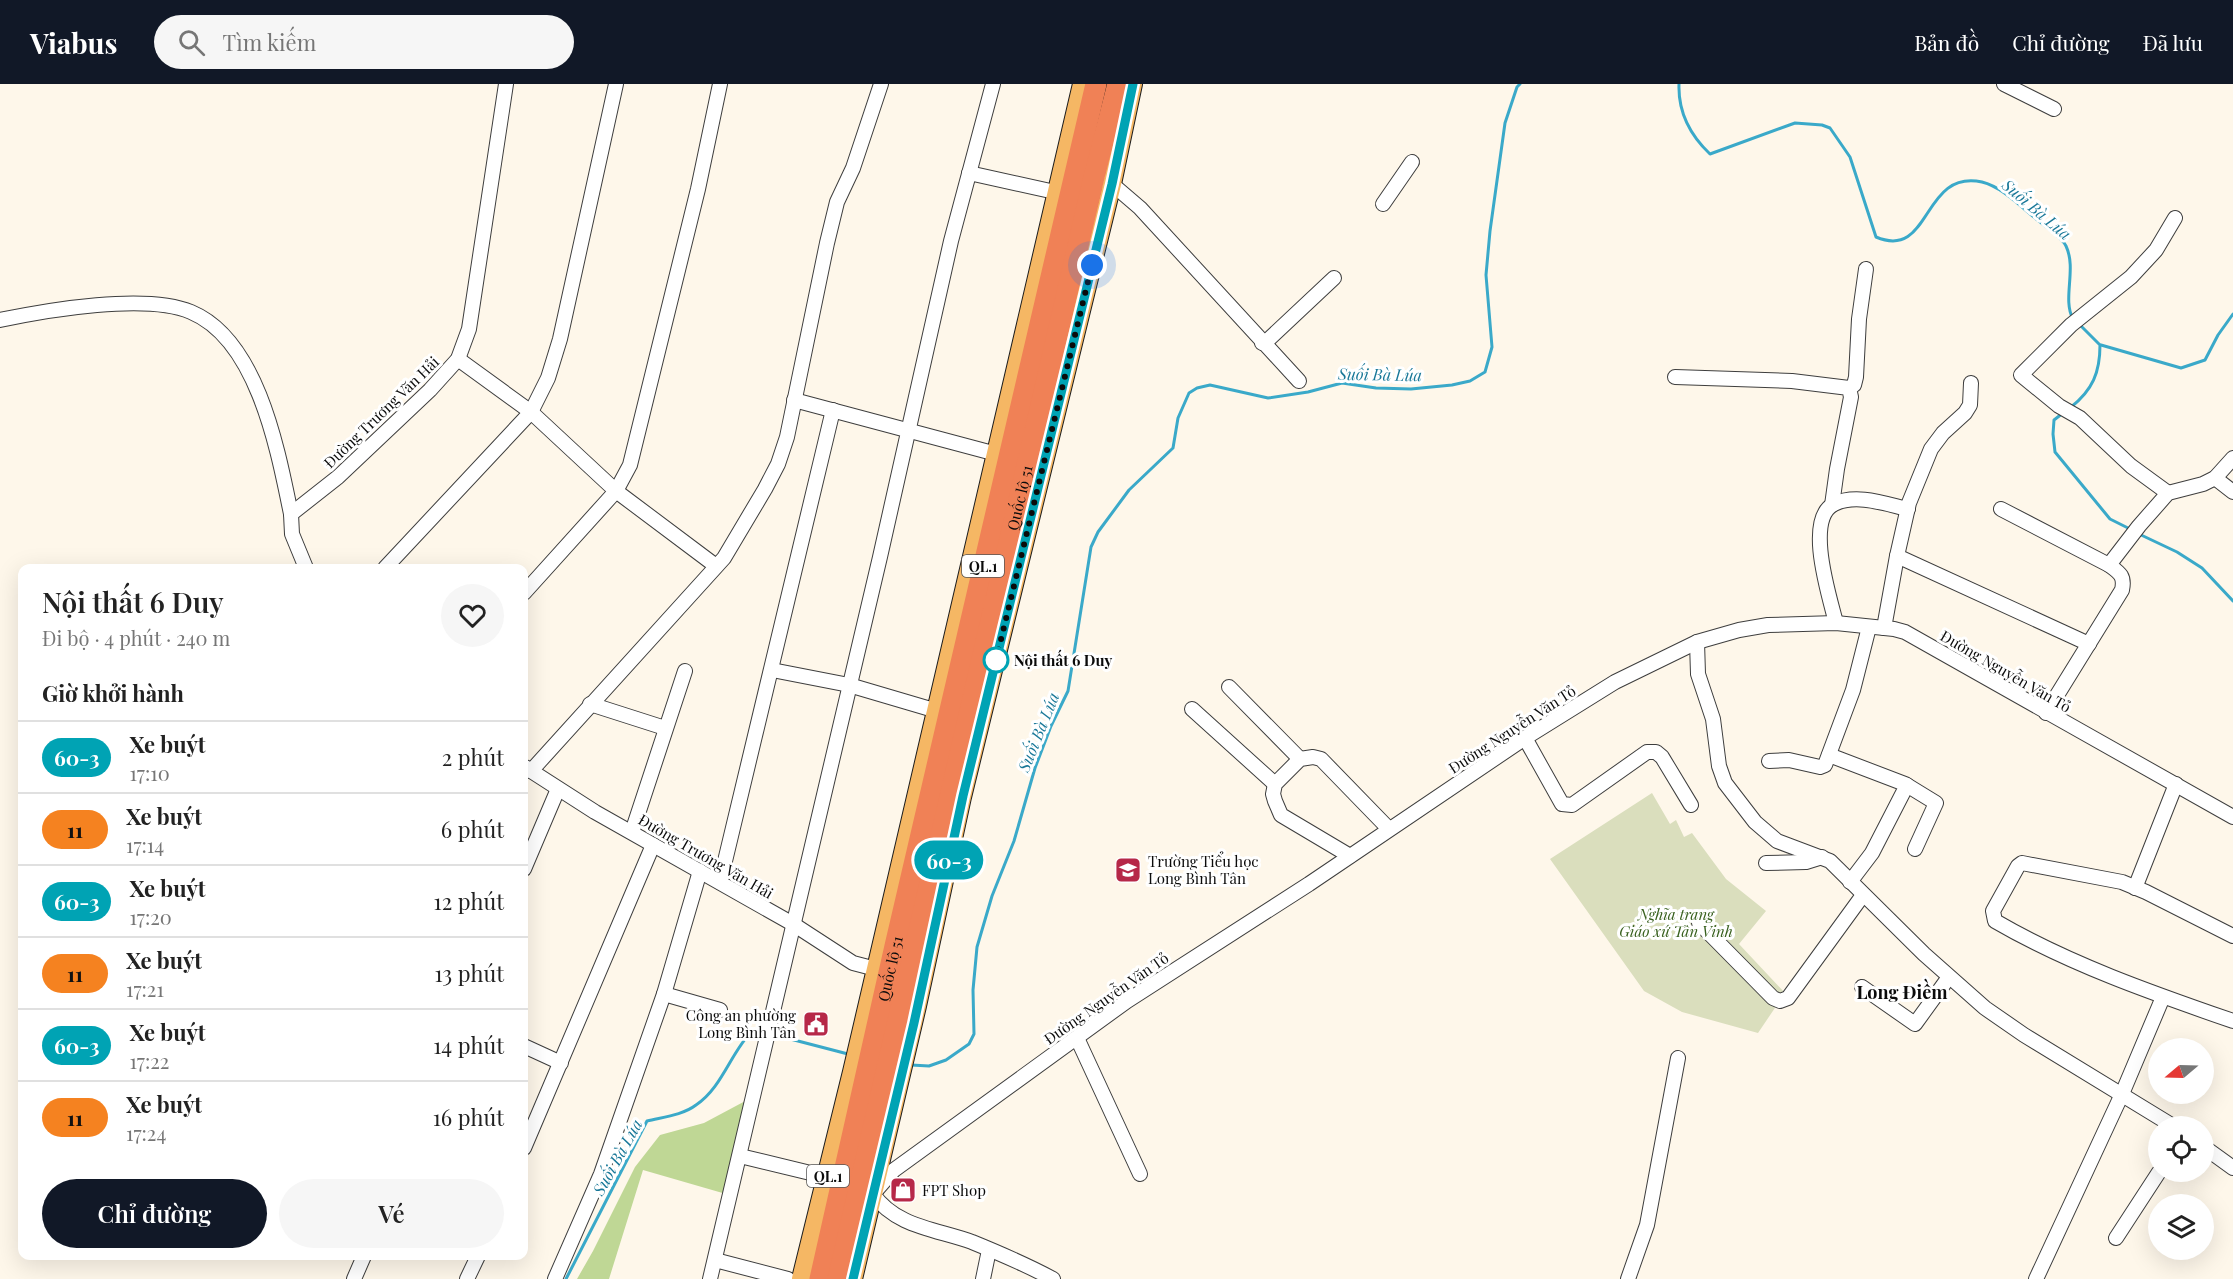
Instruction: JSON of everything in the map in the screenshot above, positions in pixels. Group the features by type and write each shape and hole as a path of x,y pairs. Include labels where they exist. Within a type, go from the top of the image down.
{"highway":[{"name":"Quốc lộ 51","path":"899,975 943,712 1064,194 1096,84"},
{"name":"Quốc lộ 51","path":"882,1050 899,975 1015,554 1103,180 1118,84"},
{"name":"QL.1","path":"820,1279 882,1050"},
{"name":"QL.1","path":"838,1279 845,1187"}],"main road":[{"name":"Quốc lộ 51","path":"1064,194 1082,84"},
{"name":"Quốc lộ 51","path":"1103,180 1133,84"},
{"name":"Quốc lộ 51","path":"882,1050 899,975"},
{"name":"QL.1","path":"801,1279 845,1187 882,1050"},
{"name":"QL.1","path":"845,1187 853,1279"}],"street":[{"name":"Đường Trương Văn Hải","path":"291,514 338,477 430,390 458,359 469,329 506,84"},
{"path":"389,564 531,412 548,378 560,339 616,84"},
{"path":"528,589 615,491 625,475 633,454 698,189 720,84"},
{"path":"528,767 590,704 724,558 752,514 774,472 787,436 837,202 853,168 881,84"},
{"path":"710,1279 951,241 993,84"},
{"path":"2004,84 2054,110"},
{"path":"1383,204 1412,162"},
{"path":"969,173 1064,194"},
{"path":"1103,180 1140,208 1299,381"},
{"path":"2168,493 2131,466 2080,418 2059,406 2021,375 2071,326 2132,277 2156,250 2175,218"},
{"path":"1675,377 1792,381 1849,388 1854,385 1856,377 1859,319 1866,269"},
{"path":"1262,343 1334,278"},
{"path":"0,320 54,310 120,303 172,307 190,312 208,321 222,334 260,393 280,461 291,514 292,534 304,564"},
{"path":"458,359 531,412 615,491 716,566"},
{"path":"1884,628 1908,509 1931,449 1943,433 1965,414 1970,405 1971,383"},
{"path":"1833,505 1837,469 1851,397 1849,388"},
{"path":"794,400 1002,455"},
{"path":"720,882 833,410"},
{"path":"2109,565 2168,493 2203,484 2215,478 2233,458"},
{"path":"2215,478 2233,492"},
{"path":"1836,623 1819,529 1822,516 1833,505 1848,501 1867,500 1908,509"},
{"path":"2001,509 2109,565 2122,574 2124,580 2122,590 2046,713"},
{"path":"1897,556 2089,644"},
{"name":"Đường Nguyễn Văn Tỏ","path":"845,1187 894,1170 1127,1001 1350,856 1525,738 1615,682 1698,642 1739,630 1768,625 1836,623 1905,632 2233,817"},
{"path":"1769,761 1789,760 1820,767 1825,765 1853,690 1869,627"},
{"path":"1698,642 1698,674 1713,719 1719,766 1725,783 1755,822 1777,841 1830,861 1949,977 1985,1008 2154,1116"},
{"path":"772,669 849,685 943,712"},
{"path":"632,832 685,671"},
{"path":"1229,687 1300,759"},
{"path":"590,704 665,728"},
{"path":"1192,709 1275,784"},
{"path":"1525,738 1562,804 1572,805 1647,752 1656,752 1662,757 1691,805"},
{"path":"1829,755 1907,785 1936,803 1915,849"},
{"path":"1350,856 1281,815 1273,794 1275,784 1300,759 1313,757 1321,759 1389,829"},
{"name":"Đường Trương Văn Hải","path":"528,769 653,845 793,924 853,963 899,975"},
{"path":"2135,888 2176,784"},
{"path":"1850,882 1872,853 1907,785"},
{"path":"528,859 558,789"},
{"path":"528,1140 653,845"},
{"path":"1766,863 1806,862 1822,857"},
{"path":"2233,936 2122,882 2022,863 2018,866 1993,911 1995,921 2006,928 2064,956 2163,997 2233,1021"},
{"path":"555,1279 601,1174 664,994 700,871"},
{"path":"1699,922 1773,998 1780,1001 1788,998 1863,895"},
{"path":"1862,987 1915,1024 1949,977"},
{"path":"664,994 720,1010"},
{"path":"2036,1279 2122,1094 2163,997"},
{"path":"1077,1038 1140,1174"},
{"path":"528,1048 561,1063"},
{"path":"1628,1279 1647,1225 1678,1058"},
{"path":"2214,1154 2233,1168"},
{"path":"740,1156 845,1187 880,1204 892,1215 906,1222 971,1242 1053,1279"},
{"path":"2116,1238 2152,1182"},
{"path":"983,1279 989,1250"},
{"path":"354,1279 362,1260"},
{"path":"467,1279 476,1260"},
{"path":"715,1260 788,1279"}],"green space":[{"name":"Nghĩa trang Giáo xứ Tân Vinh","path":"1652,793 1670,824 1676,820 1684,837 1692,833 1726,879 1766,911 1739,944 1785,993 1758,1033 1682,1012 1644,991 1550,859"},
{"path":"749,1099 726,1194 643,1170 609,1279 577,1279 635,1167 660,1135 704,1123"}],"waterway":[{"name":"Suối Bà Lúa","path":"911,1065 929,1066 946,1060 969,1044 974,1034 973,990 977,947 992,896 1014,841 1035,768 1051,726 1068,691 1091,547 1098,532 1129,490 1173,448 1178,418 1189,393 1197,388 1210,385 1268,398 1308,392 1342,383 1376,388 1411,389 1452,385 1470,381 1485,372 1492,347 1486,275 1490,231 1505,123 1520,84"},
{"name":"Suối Bà Lúa","path":"1679,84 1683,113 1691,131 1710,154 1795,123 1822,125 1830,128 1850,157 1876,237 1894,241 1908,237 1918,227 1936,200 1948,188 1962,182 1982,182 1997,188 2064,242 2069,255 2069,302 2073,319"},
{"path":"2101,345 2181,368 2205,360 2218,335 2233,314"},
{"name":"Suối Bà Lúa","path":"2070,408 2094,380 2100,355 2100,345 2078,323"},
{"name":"Suối Bà Lúa","path":"2063,413 2054,420 2055,452 2110,519 2130,529"},
{"name":"Suối Bà Lúa","path":"2139,534 2177,552 2202,568 2233,601"},
{"name":"Suối Bà Lúa","path":"566,1279 647,1121 679,1113 696,1105 720,1080 738,1049 752,1031 764,1033"},
{"name":"Suối Bà Lúa","path":"771,1034 848,1054"}],"bus line":[{"name":"60-3","path":"853,1279 914,1023 963,796 1112,184 1133,84"}],"place":[{"name":"Nội thất 6 Duy","path":"996,660"},
{"name":"Trường Tiểu học Long Bình Tân","path":"1128,870"},
{"name":"Công an phường Long Bình Tân","path":"816,1024"},
{"name":"FPT Shop","path":"903,1190"}],"district":[{"name":"Long Điềm","path":"1902,992"}],"route":[{"path":"996,660 1092,265"}]}
